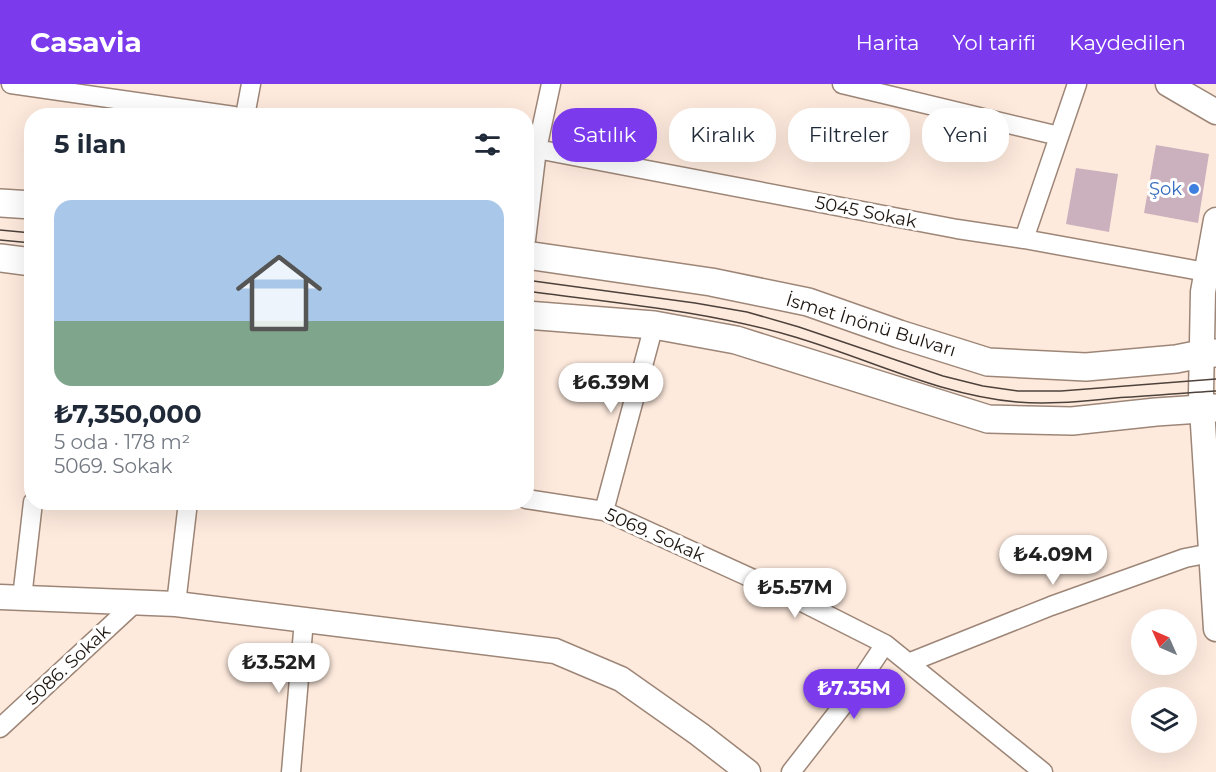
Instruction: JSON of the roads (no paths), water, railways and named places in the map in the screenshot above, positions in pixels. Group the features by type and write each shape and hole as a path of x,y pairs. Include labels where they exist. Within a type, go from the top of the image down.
{"main road":[{"path":"0,203 24,204"},
{"name":"İsmet İnönü Bulvarı","path":"534,256 711,282 808,302 898,334 988,362 1086,367 1209,354"},
{"path":"0,258 24,261"},
{"path":"534,316 654,326 736,340 988,419 1072,422 1156,412 1209,409"}],"street":[{"path":"11,84 178,108"},
{"path":"246,108 251,84"},
{"path":"534,142 551,84"},
{"path":"842,84 1059,136"},
{"path":"1024,239 1077,84"},
{"path":"1168,84 1216,112"},
{"name":"5045 Sokak","path":"534,149 946,227 1206,272"},
{"path":"1216,220 1203,292 1209,354 1211,554 1216,629"},
{"path":"604,511 654,326"},
{"name":"5069. Sokak","path":"534,500 604,511 782,592 885,644 1043,772"},
{"path":"31,510 11,598 176,604 555,651 621,679 748,772"},
{"path":"176,604 187,510"},
{"path":"908,663 1051,606 1185,558 1211,554"},
{"name":"5086. Sokak","path":"0,728 136,602"},
{"path":"291,772 303,620"},
{"path":"791,772 850,695 885,644"}],"tram line":[{"path":"0,230 24,232"},
{"path":"0,240 24,242"},
{"path":"534,281 747,312 799,327 943,376 983,386 1018,391 1061,391 1216,379"},
{"path":"534,292 695,314 762,328 823,346 932,384 988,398 1029,403 1054,403 1216,391"}],"place":[{"name":"Şok","path":"1194,189"}]}
